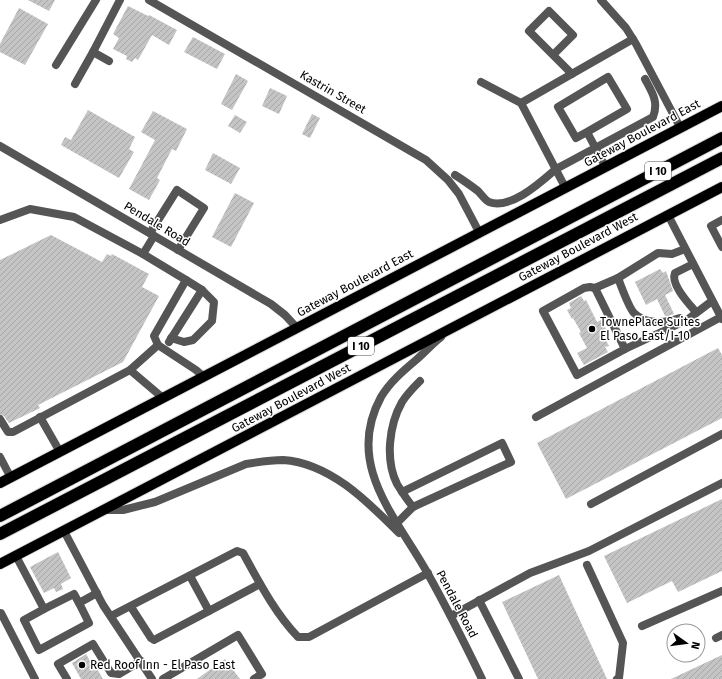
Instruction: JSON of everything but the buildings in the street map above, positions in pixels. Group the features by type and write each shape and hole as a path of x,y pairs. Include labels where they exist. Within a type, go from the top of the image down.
{"highway":[{"name":"I 10","path":"0,516 722,138"},
{"name":"I 10","path":"0,534 722,158"}],"main road":[{"name":"Gateway Boulevard East","path":"0,483 722,106"},
{"name":"Gateway Boulevard West","path":"0,564 722,188"}],"street":[{"path":"56,65 96,0"},
{"path":"75,84 120,0"},
{"name":"Kastrin Street","path":"149,0 426,160 448,180 458,194 479,232"},
{"path":"601,0 626,28 633,39 680,127"},
{"path":"553,54 572,34 550,11 529,31 572,74"},
{"path":"521,103 633,39"},
{"path":"93,52 109,61"},
{"path":"608,77 627,109 587,132 576,138 558,107 608,77"},
{"path":"455,175 466,182 489,202 502,203 517,198 544,180 556,169 596,149 653,117 656,109 655,97 645,79"},
{"path":"481,82 521,103 565,187"},
{"path":"587,132 605,166"},
{"name":"Pendale Road","path":"0,146 271,304 286,315 297,328"},
{"path":"143,254 177,190 204,208 178,250"},
{"path":"0,220 30,209 74,217 143,254 202,290 214,302 212,321 193,340 184,342 171,338"},
{"path":"536,417 721,318 668,215"},
{"path":"722,220 711,226 722,247"},
{"path":"685,248 672,254 661,252 618,278 594,288 584,288 542,311 576,375 687,320 712,300"},
{"path":"693,264 675,273 674,278 679,291 696,312"},
{"path":"618,278 632,309 643,319 665,322 696,312"},
{"path":"186,280 154,336 161,347 204,377"},
{"path":"594,288 624,350"},
{"path":"0,419 8,432 13,432 130,370 171,338 202,290"},
{"name":"Pendale Road","path":"448,330 392,382 382,396 372,421 369,448 372,472 380,495 428,573 482,679"},
{"path":"130,370 162,398"},
{"path":"413,507 396,482 390,451 391,435 397,414 403,402 420,381"},
{"path":"40,417 60,452"},
{"path":"591,504 722,434"},
{"path":"397,523 413,507 511,462 502,443 402,492"},
{"path":"0,457 11,478"},
{"name":"Pendale Road","path":"104,510 123,510 140,507 168,498 246,464 283,460 309,466 339,481 364,499 408,542"},
{"path":"451,616 530,572 590,551 722,483"},
{"path":"64,531 97,593 152,679"},
{"path":"111,616 237,551 243,553 260,584 288,626 298,637 308,637 428,573"},
{"path":"16,556 44,609"},
{"path":"587,565 623,643 619,678 617,679"},
{"path":"190,576 209,611"},
{"path":"131,607 151,638 154,640 260,584"},
{"path":"642,626 722,591"},
{"path":"78,603 97,593"},
{"path":"74,594 89,623 39,650 24,620 44,609 74,594"},
{"path":"479,600 519,679"},
{"path":"0,613 35,679"},
{"path":"163,679 174,676 238,635 262,674 254,679"},
{"path":"67,679 58,664 93,644 111,673 121,677 141,661"}],"place":[{"name":"TownePlace Suites El Paso East/I-10","path":"592,329"},
{"name":"Red Roof Inn - El Paso East","path":"82,665"}]}
